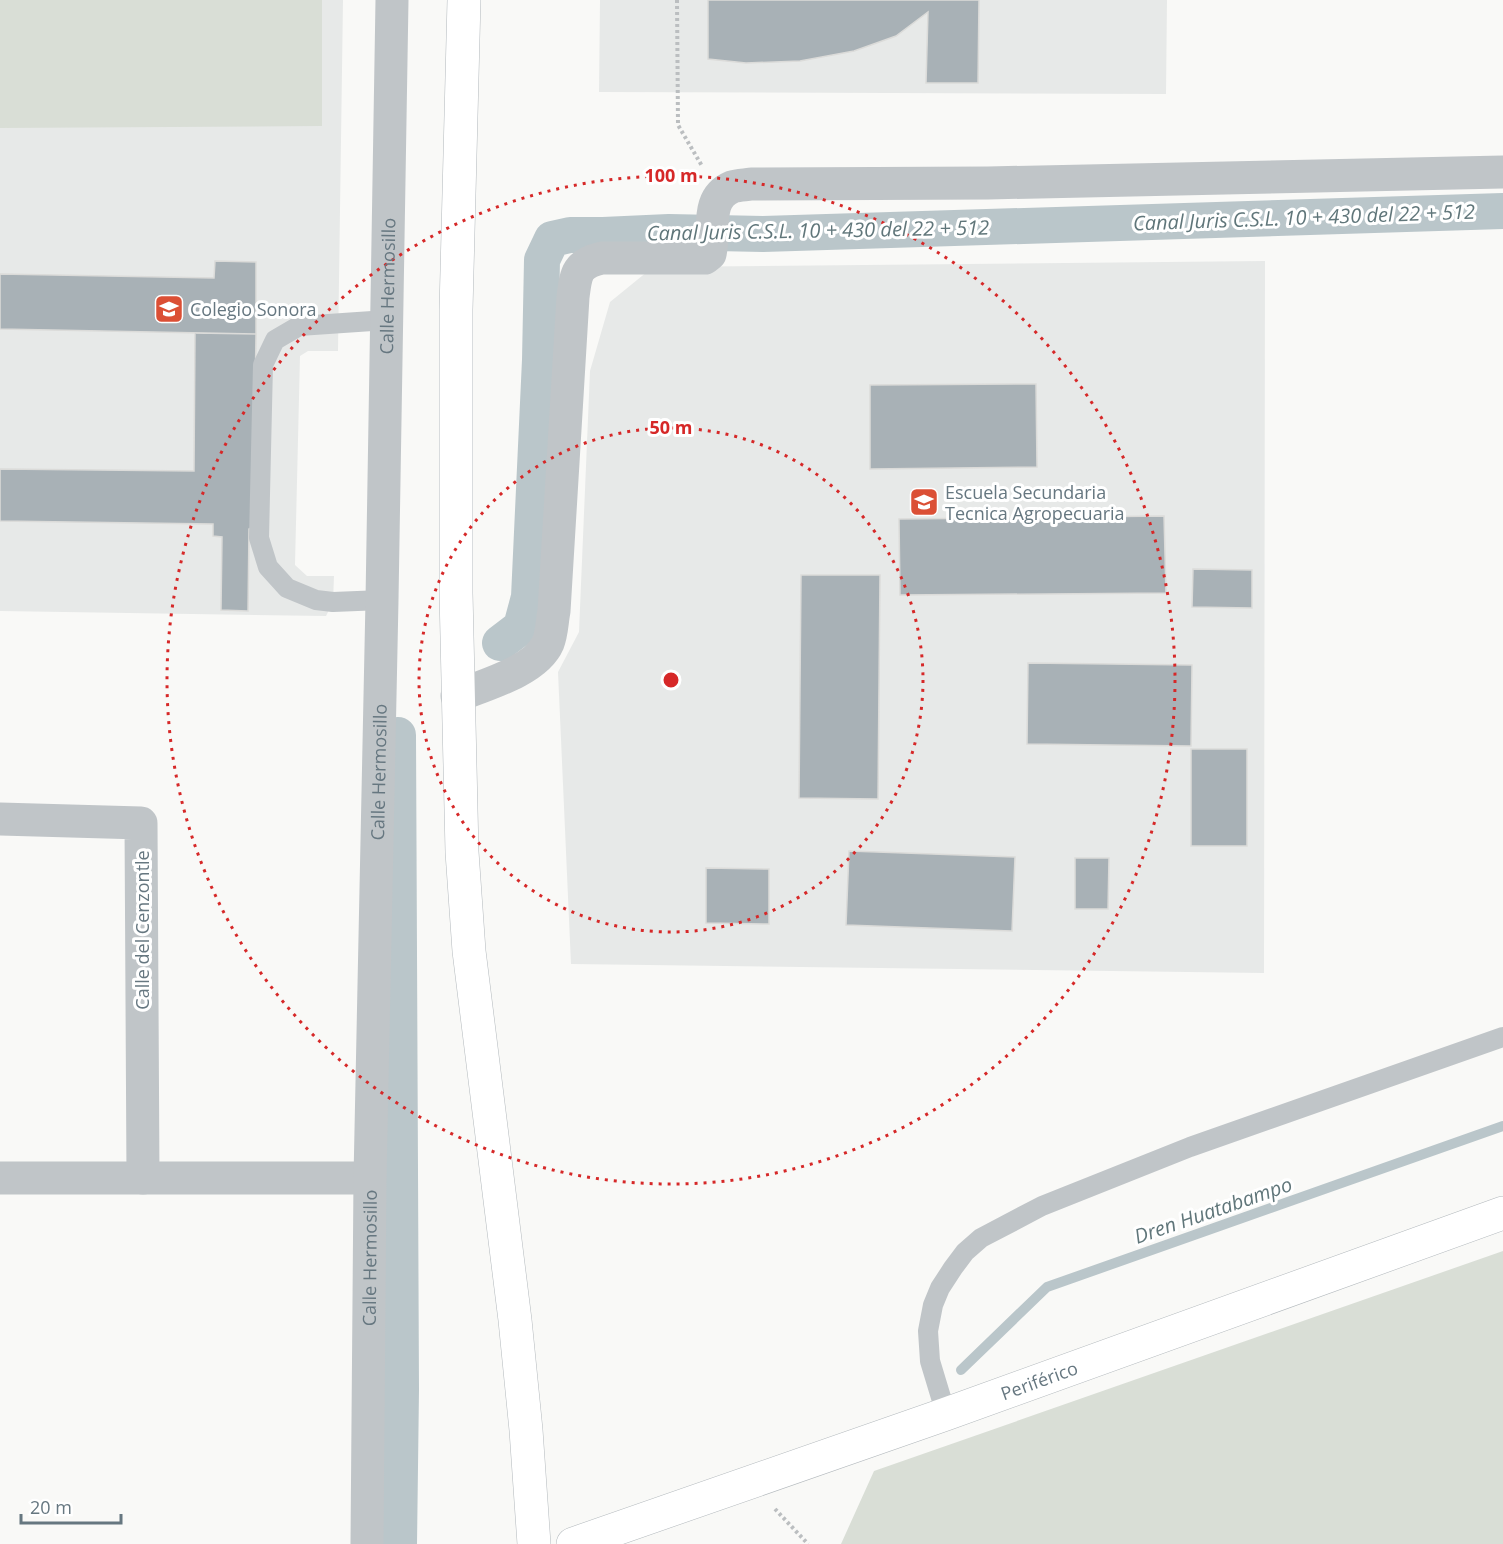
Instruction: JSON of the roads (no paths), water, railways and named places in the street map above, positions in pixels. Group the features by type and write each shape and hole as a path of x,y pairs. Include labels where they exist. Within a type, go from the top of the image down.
{"main road":[{"path":"464,0 456,310 456,593 462,852 469,951 516,1331 534,1544"},
{"name":"Periférico","path":"573,1544 946,1414 1503,1213"}],"street":[{"name":"Calle Hermosillo","path":"367,1544 370,1178 392,0"},
{"path":"458,696 523,669 543,652 550,636 554,611 573,297 577,272 591,260 602,258 705,258 710,254 712,246 716,200 733,187 751,184 988,183 1503,172"},
{"name":"Calle del Cenzontle","path":"0,819 141,823 143,1178"},
{"path":"0,1178 370,1178"}],"lane":[{"path":"382,600 333,602 316,600 287,588 268,567 259,538 263,365 275,340 299,326 387,320"},
{"path":"946,1414 930,1361 928,1330 933,1305 940,1288 965,1252 981,1238 1042,1206 1190,1147 1503,1037"}],"waterway":[{"name":"Canal Juris C.S.L. 10 + 430 del 22 + 512","path":"500,643 521,627 529,597 540,360 542,260 552,239 570,235 669,232 763,234 1503,211"},
{"path":"398,735 401,1390 399,1544"},
{"name":"Dren Huatabampo","path":"961,1370 1047,1287 1503,1126"}],"place":[{"name":"Colegio Sonora","path":"169,309"},
{"name":"Escuela Secundaria Tecnica Agropecuaria","path":"924,502"}]}
